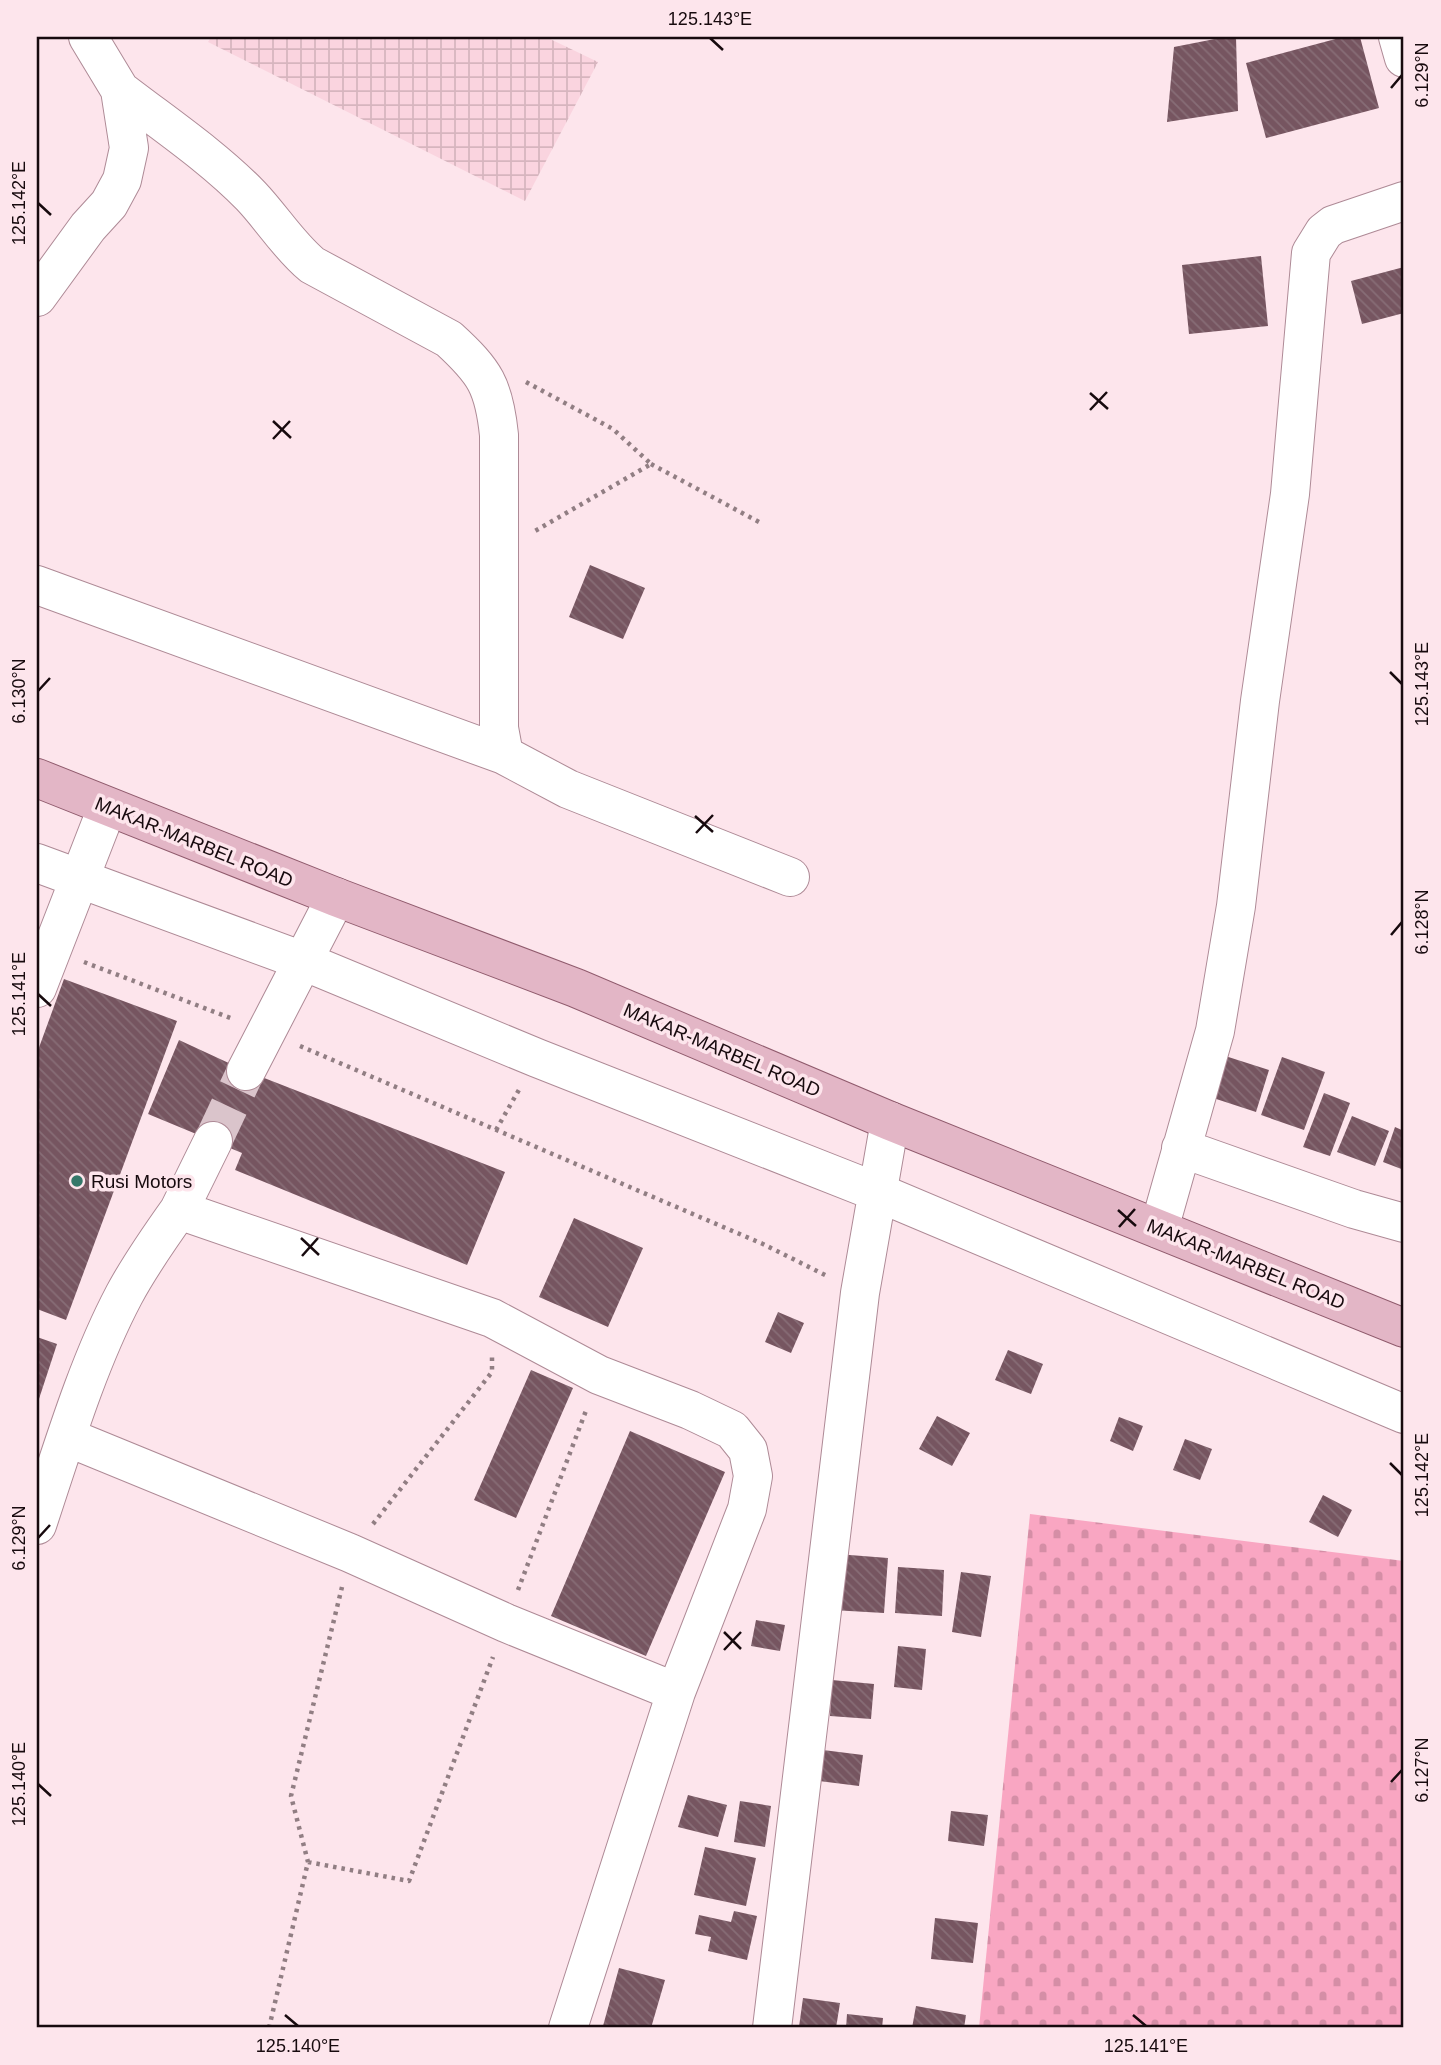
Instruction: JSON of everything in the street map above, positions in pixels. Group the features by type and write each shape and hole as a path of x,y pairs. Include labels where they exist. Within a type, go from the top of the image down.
{"main road":[{"name":"MAKAR-MARBEL ROAD","path":"37,778 107,808 576,988 890,1121 1404,1328"}],"street":[{"path":"88,37 120,90 227,174 252,197 294,250 312,265 449,339 467,355 488,382 497,414 499,729 504,755"},
{"path":"1398,37 1404,58"},
{"path":"37,297 88,227 109,204 122,180 129,148 120,90"},
{"path":"1159,1229 1214,1031 1236,906 1260,701 1290,494 1311,253 1324,232 1333,225 1404,201"},
{"path":"37,584 504,755 568,789 790,877"},
{"path":"37,988 107,808"},
{"path":"37,863 303,961 550,1063 877,1192 1404,1414"},
{"path":"246,1071 336,897"},
{"path":"772,2028 860,1293 890,1121"},
{"path":"37,1525 104,1338 151,1249 179,1210 213,1141"},
{"path":"1181,1149 1354,1209 1404,1223"},
{"path":"179,1210 492,1318 599,1375 690,1410 732,1430 748,1450 753,1476 747,1509 676,1692 568,2028"},
{"path":"67,1437 350,1553 506,1623 676,1692"}],"path":[{"path":"519,378 613,429 652,464 759,522"},
{"path":"498,552 652,464"},
{"path":"51,950 267,1032 763,1244 860,1293"},
{"path":"269,2028 308,1862 291,1796 350,1553 492,1373 492,1318"},
{"path":"308,1862 409,1881 599,1375"}],"shaded area":[{"path":"211,37 546,37 598,62 525,201 208,42"}],"green space":[{"path":"1030,1514 1404,1561 1404,2028 979,2028"}],"building":[{"path":"1236,37 1238,111 1167,122 1174,47"},
{"path":"1343,37 1360,37 1379,108 1266,138 1246,63"},
{"path":"1261,256 1268,326 1189,334 1182,265"},
{"path":"1404,267 1404,313 1362,324 1351,281"},
{"path":"590,565 645,588 623,639 569,617"},
{"name":"Rusi Motors","path":"64,979 177,1021 66,1320 37,1309 37,1053"},
{"path":"179,1040 246,1071 505,1172 467,1265 235,1170 242,1153 148,1114"},
{"path":"1219,1054 1269,1070 1256,1112 1204,1095"},
{"path":"1282,1057 1325,1072 1304,1130 1261,1115"},
{"path":"1324,1093 1350,1103 1330,1156 1303,1147"},
{"path":"1352,1116 1389,1131 1375,1166 1337,1152"},
{"path":"1395,1127 1404,1131 1404,1170 1383,1162"},
{"path":"574,1218 643,1248 608,1327 539,1297"},
{"path":"778,1312 804,1323 791,1353 765,1342"},
{"path":"37,1337 57,1344 37,1405"},
{"path":"1008,1350 1043,1364 1031,1394 995,1380"},
{"path":"531,1370 573,1388 516,1518 474,1500"},
{"path":"937,1416 970,1433 952,1466 919,1449"},
{"path":"1119,1417 1143,1426 1133,1451 1110,1441"},
{"path":"630,1431 725,1472 646,1656 551,1616"},
{"path":"1185,1439 1212,1449 1200,1480 1173,1470"},
{"path":"1323,1495 1352,1510 1338,1537 1309,1522"},
{"path":"837,1554 888,1558 884,1613 832,1610"},
{"path":"898,1567 944,1570 942,1616 895,1613"},
{"path":"961,1572 991,1576 981,1637 952,1632"},
{"path":"756,1620 785,1625 780,1651 751,1646"},
{"path":"898,1646 926,1649 922,1690 894,1687"},
{"path":"832,1680 874,1684 871,1719 830,1716"},
{"path":"823,1750 863,1755 859,1786 819,1781"},
{"path":"688,1795 727,1805 718,1837 678,1827"},
{"path":"740,1801 771,1806 765,1847 734,1842"},
{"path":"951,1811 988,1815 984,1846 948,1841"},
{"path":"705,1847 756,1858 746,1906 694,1895"},
{"path":"734,1911 757,1916 747,1960 708,1951 711,1937 695,1934 699,1915 731,1922"},
{"path":"935,1918 978,1923 973,1963 931,1959"},
{"path":"619,1968 665,1980 651,2028 603,2026"},
{"path":"803,1998 840,2003 836,2028 799,2027"},
{"path":"916,2006 966,2015 964,2028 912,2028"},
{"path":"847,2014 883,2018 882,2028 846,2028"}],"tunnel":[{"path":"213,1141 246,1071"}],"place":[{"name":"Rusi Motors","path":"77,1181"}]}
